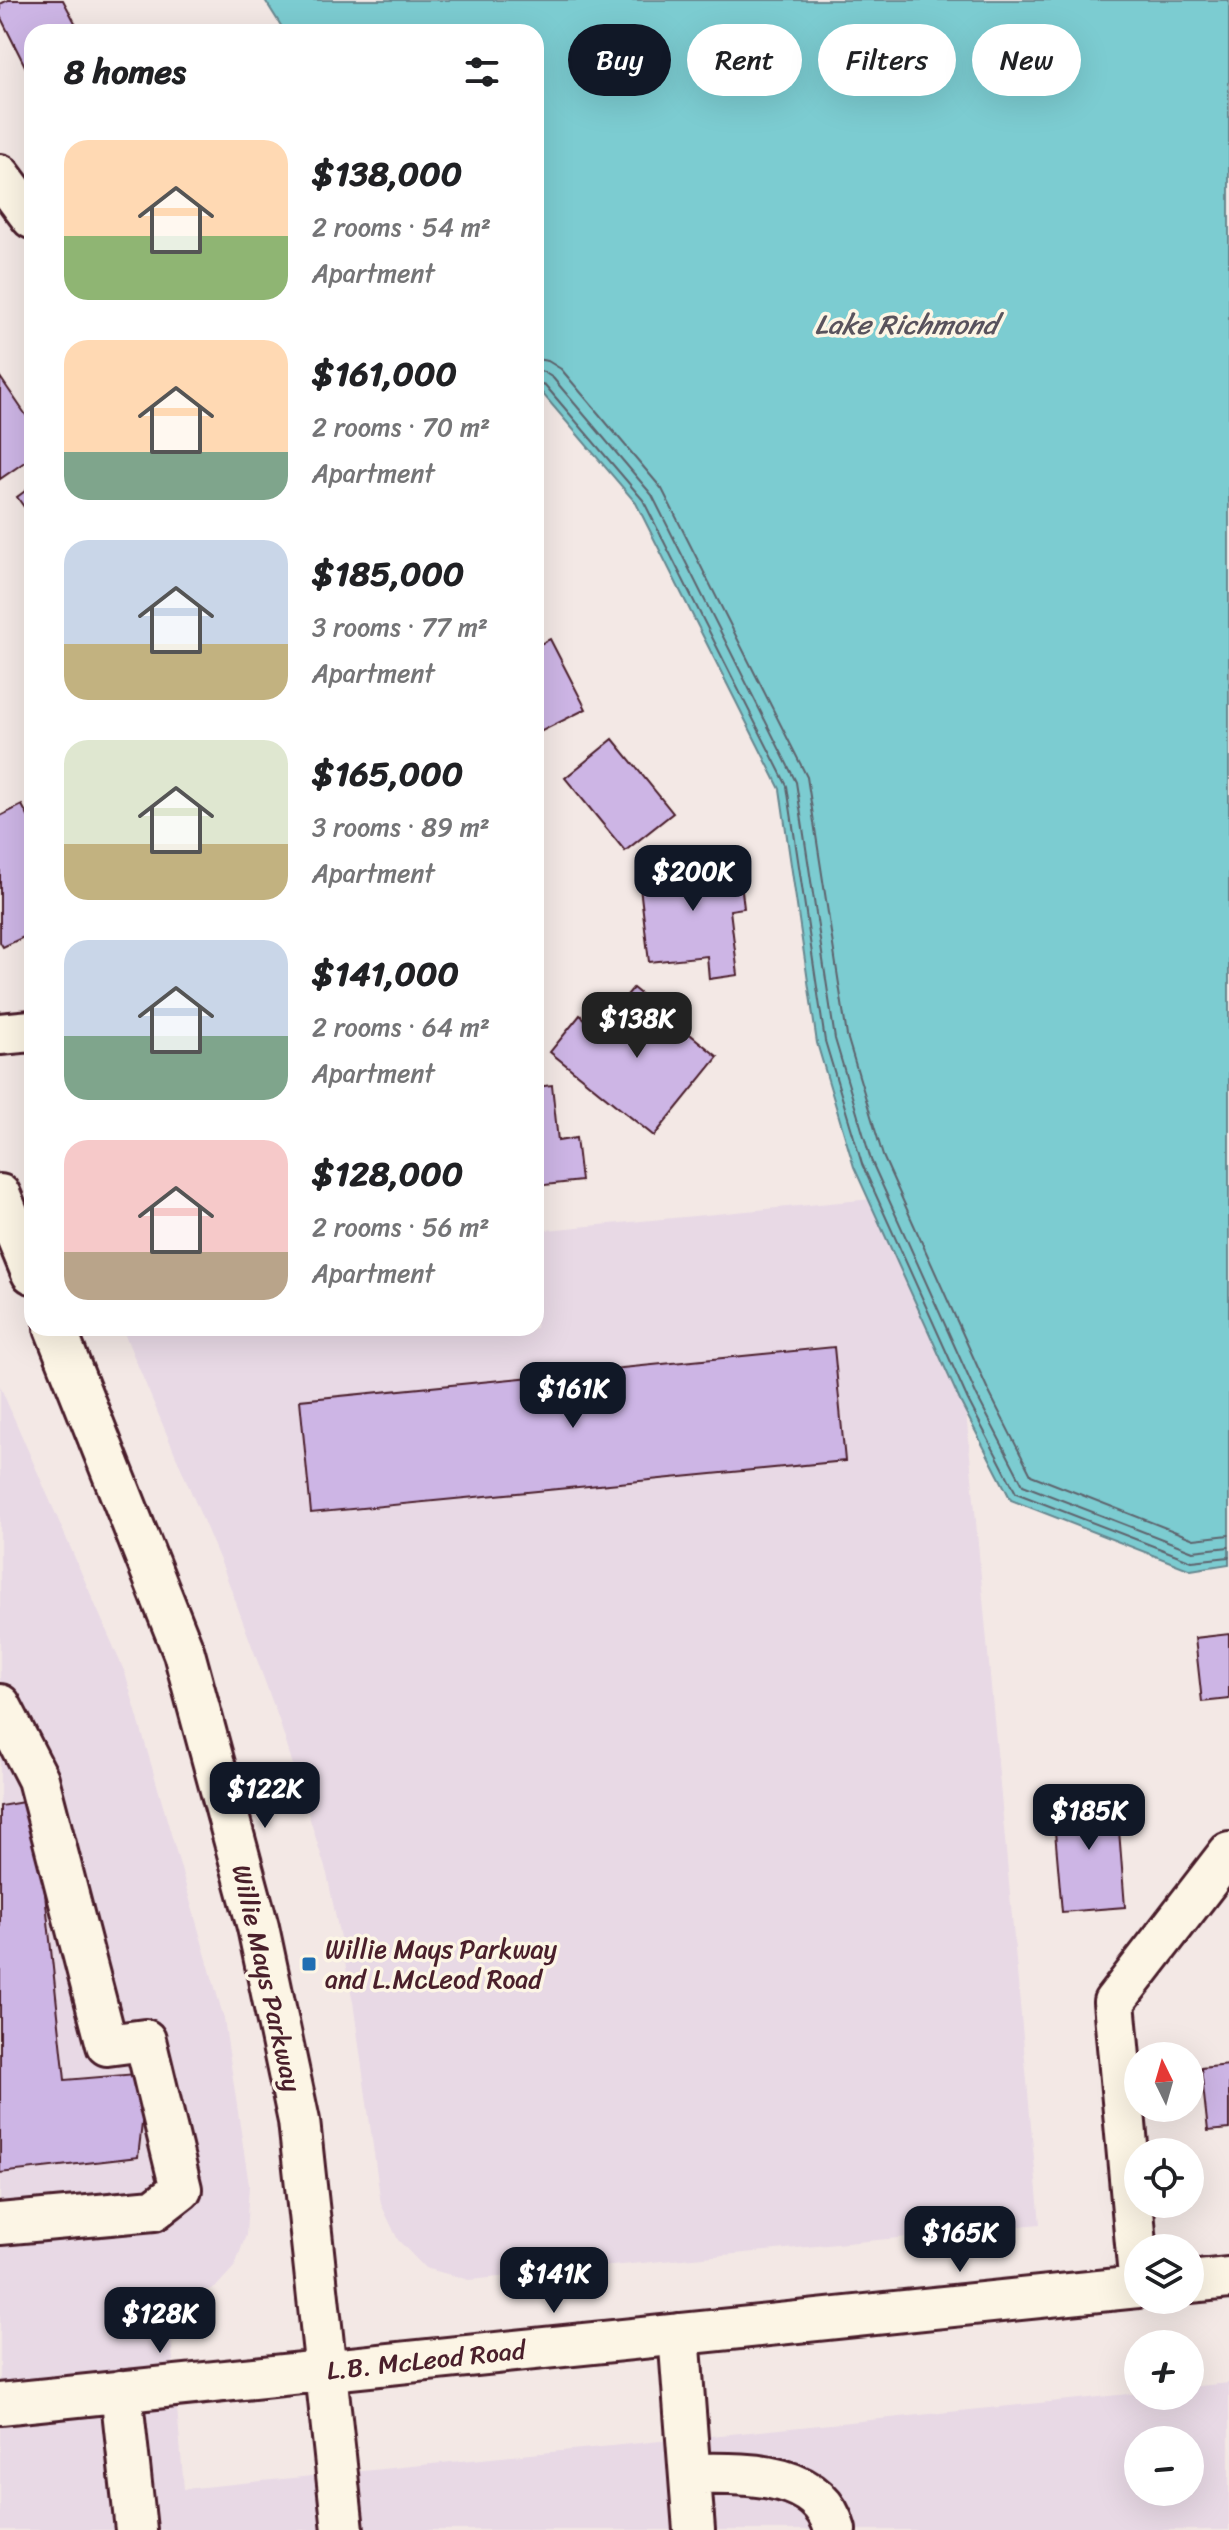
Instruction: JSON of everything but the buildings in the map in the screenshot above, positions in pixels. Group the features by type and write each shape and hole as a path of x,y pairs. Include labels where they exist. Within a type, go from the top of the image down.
{"street":[{"path":"0,175 24,207"},
{"path":"0,1034 24,1032"},
{"path":"0,1195 24,1254"},
{"name":"Willie Mays Parkway","path":"58,1336 184,1653 258,1927 299,2121 343,2530"},
{"path":"0,1705 38,1779 107,2045 145,2040 181,2189 154,2210 0,2224"},
{"path":"1135,2234 1114,2002 1229,1853"},
{"path":"1204,2281 1229,2278"},
{"name":"L.B. McLeod Road","path":"0,2404 1124,2288"},
{"path":"679,2334 694,2530"},
{"path":"121,2391 136,2530"},
{"path":"690,2474 768,2475 796,2486 820,2501 835,2530"}],"shaded area":[{"path":"946,1192 1040,2224 469,2280 425,2268 398,2240 381,2204 353,2002 327,1874 279,1720 224,1570 125,1336 544,1336 544,1230"},
{"path":"0,1386 125,1673 224,2019 249,2185 246,2235 235,2266 215,2288 168,2303 184,2489 1124,2394 1124,2410 1204,2410 1204,2386 1229,2383 1229,2530 0,2530"}],"water":[{"name":"Lake Richmond","path":"265,0 1229,0 1229,1564 1191,1570 1011,1500 961,1403 854,1167 817,1043 780,789 636,503 544,395 544,24 280,24"}],"place":[{"name":"Willie Mays Parkway and L.McLeod Road","path":"309,1964"}]}
